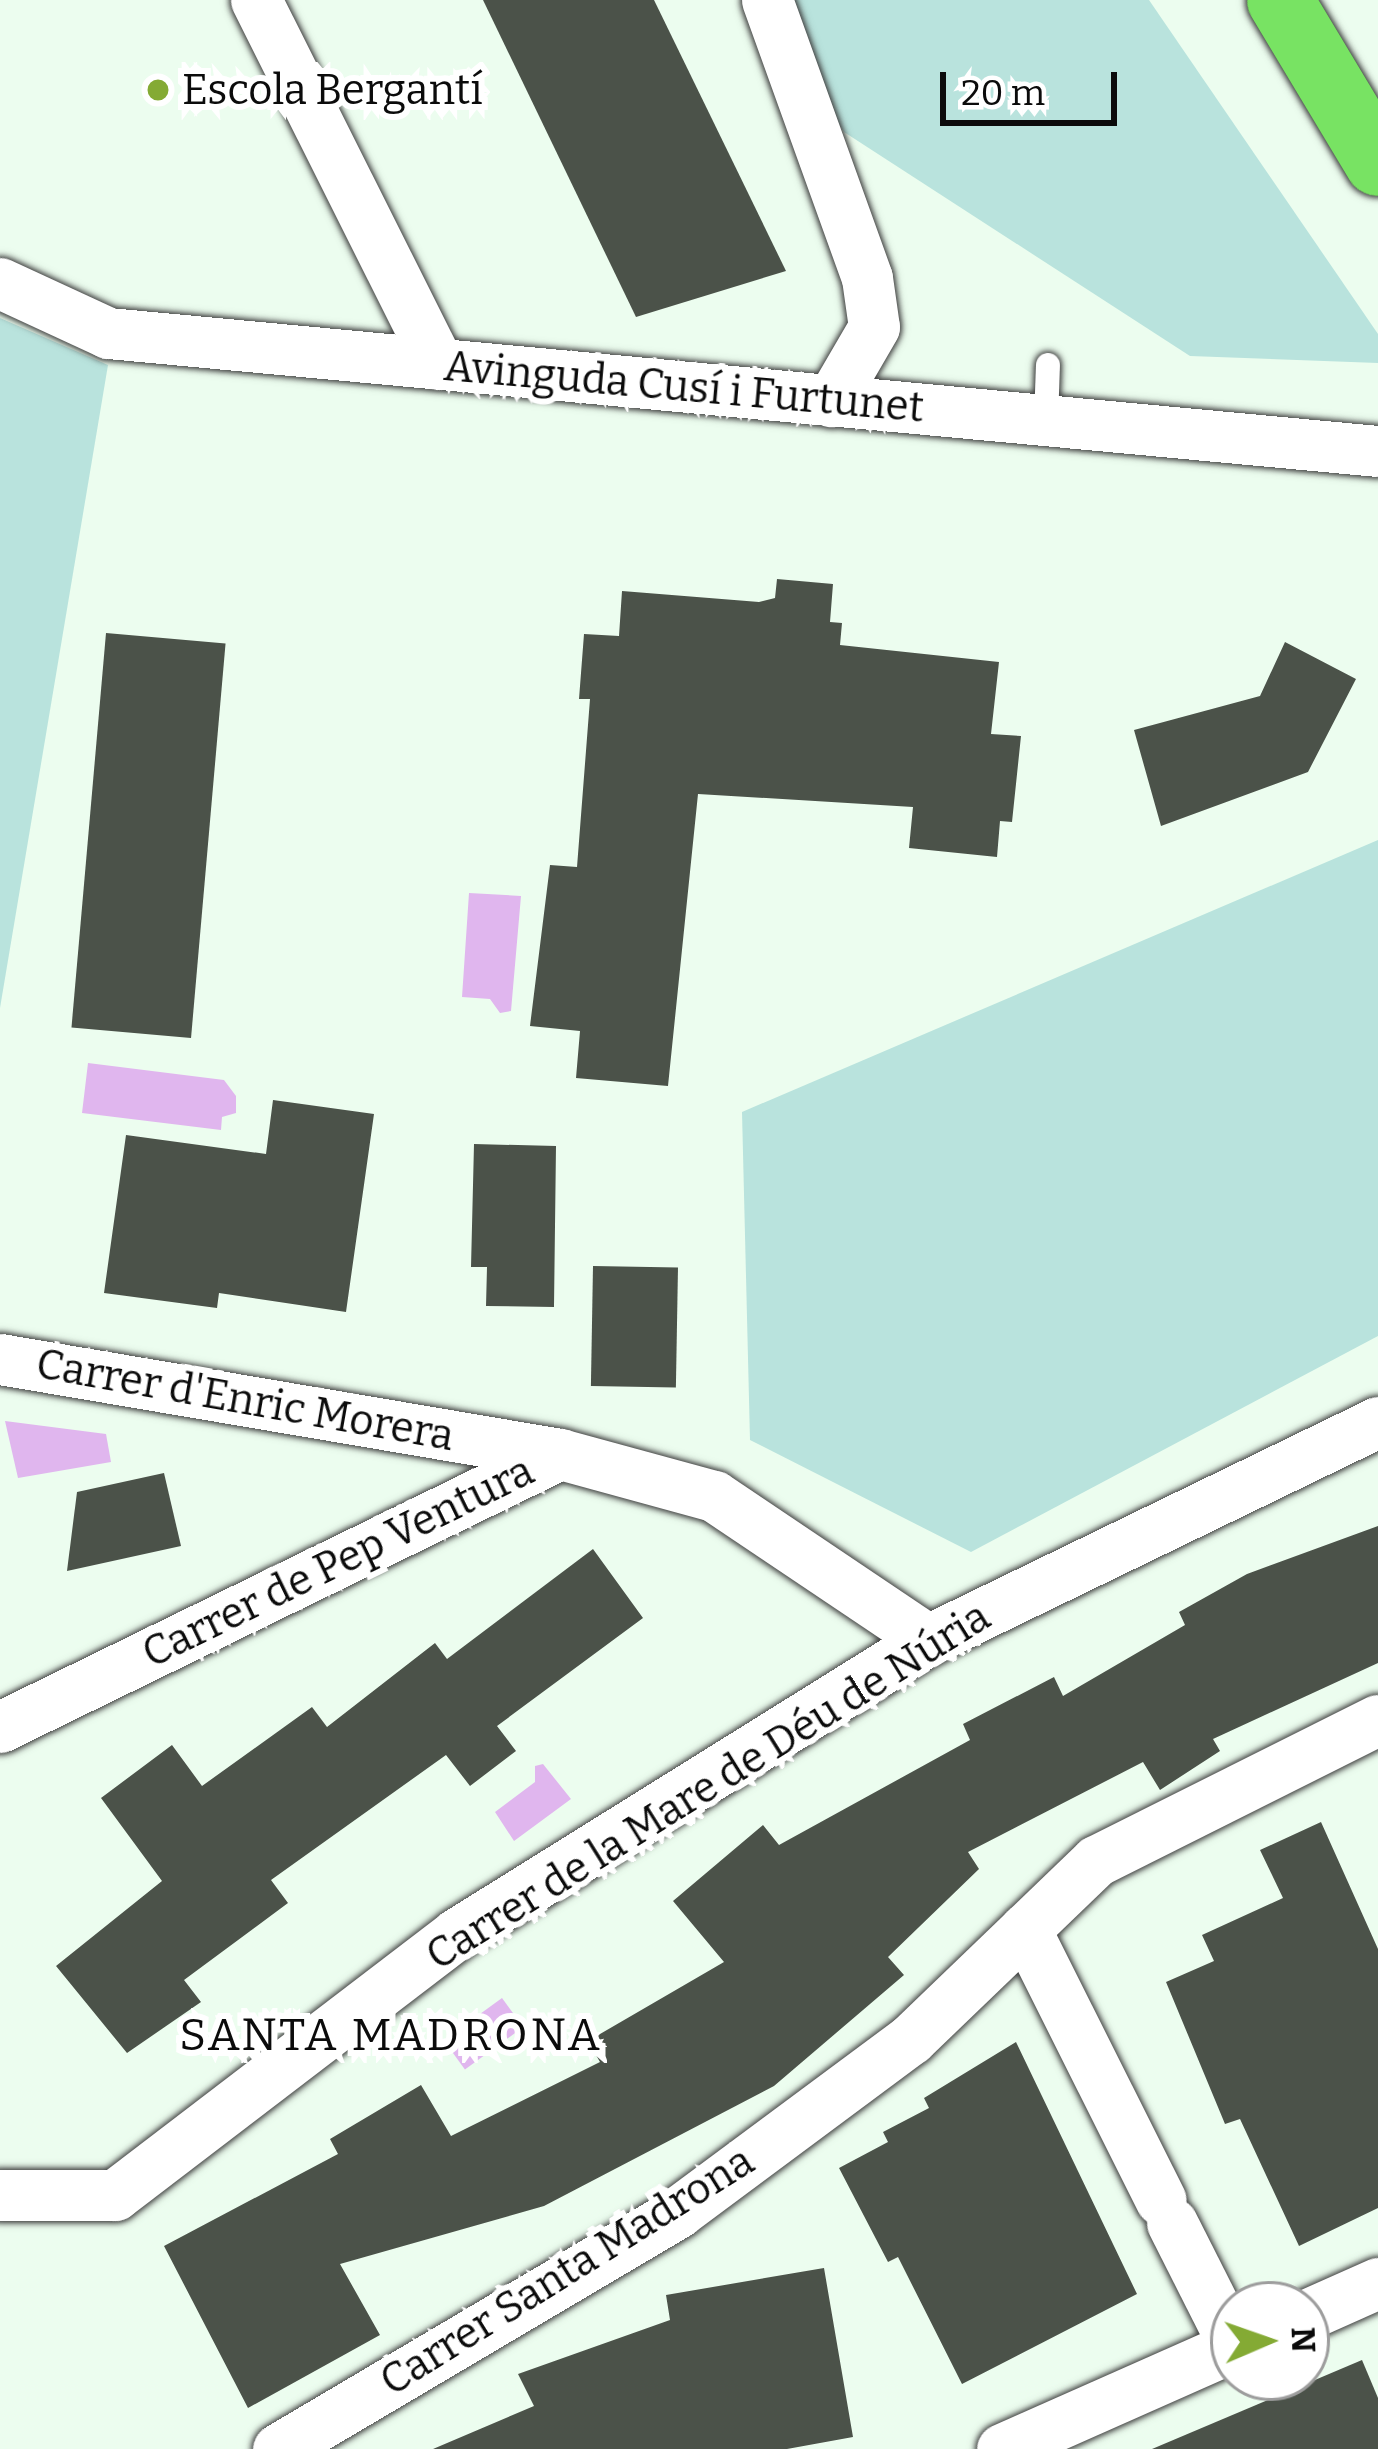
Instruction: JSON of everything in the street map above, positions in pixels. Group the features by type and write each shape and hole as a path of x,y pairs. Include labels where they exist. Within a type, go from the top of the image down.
{"highway":[{"path":"1280,0 1378,163"}],"street":[{"path":"256,0 438,364"},
{"path":"767,0 867,278 874,327 831,400"},
{"name":"Avinguda Cusí i Furtunet","path":"0,283 108,333 1378,451"},
{"name":"Carrer d'Enric Morera","path":"0,1359 560,1454"},
{"name":"Carrer de la Mare de Déu de Núria","path":"0,2195 115,2194 456,1934 928,1640 1378,1422"},
{"name":"Carrer de Pep Ventura","path":"0,1727 560,1454 714,1496 928,1640"},
{"name":"Carrer Santa Madrona","path":"278,2449 678,2212 911,2039 1096,1861 1378,1720"},
{"path":"1025,1929 1210,2298"},
{"path":"1330,2304 1378,2283"},
{"path":"1002,2449 1210,2357"}],"lane":[{"path":"1046,421 1048,365"}],"shaded area":[{"path":"759,0 1149,0 1378,334 1378,363 1190,356 844,132"},
{"path":"0,318 108,365 0,1008"},
{"path":"1378,840 1378,1336 971,1552 750,1440 742,1112"},
{"path":"469,893 521,896 511,1011 500,1013 490,999 462,997"},
{"path":"88,1063 224,1080 236,1096 236,1113 222,1117 221,1130 82,1113"},
{"path":"5,1421 106,1434 111,1462 18,1478"},
{"path":"543,1764 571,1799 514,1841 495,1812 535,1782 535,1766"},
{"path":"502,1998 523,2027 465,2069 444,2040"}],"building":[{"path":"483,0 654,0 786,271 636,317"},
{"path":"777,579 833,584 830,622 842,623 840,645 999,662 991,734 1021,736 1012,822 1000,821 997,857 909,848 913,807 698,794 668,1086 576,1078 580,1031 530,1026 550,865 577,867 590,699 579,699 584,634 619,636 622,591 759,602 775,598"},
{"path":"106,633 226,643 191,1038 71,1027"},
{"path":"1285,642 1356,679 1308,772 1161,826 1134,730 1260,696"},
{"path":"273,1100 374,1114 346,1312 219,1293 217,1308 104,1293 126,1135 266,1154"},
{"path":"474,1144 556,1146 554,1307 486,1306 487,1267 471,1267"},
{"path":"593,1266 678,1267 676,1387 591,1386"},
{"path":"164,1473 181,1546 67,1571 77,1492"},
{"path":"1378,1526 1378,1663 1213,1739 1220,1751 1160,1790 1143,1762 968,1852 979,1869 888,1957 904,1975 774,2086 544,2206 340,2264 380,2335 248,2408 164,2246 338,2154 330,2139 421,2085 451,2136 600,2062 588,2041 724,1962 673,1901 763,1825 779,1845 970,1740 963,1724 1054,1677 1063,1696 1185,1625 1179,1612 1247,1574"},
{"path":"593,1549 643,1618 497,1726 516,1751 470,1786 446,1755 271,1880 288,1903 184,1980 201,2002 127,2053 56,1966 162,1881 101,1798 172,1745 202,1786 312,1707 327,1727 435,1643 447,1659"},
{"path":"1321,1822 1378,1949 1378,2208 1299,2246 1240,2119 1225,2124 1166,1982 1214,1961 1202,1935 1283,1898 1260,1850"},
{"path":"1016,2042 1137,2294 962,2384 898,2257 888,2262 839,2168 888,2142 883,2132 929,2108 924,2098"},
{"path":"824,2268 853,2437 787,2449 433,2449 534,2406 518,2374 670,2320 666,2295"},
{"path":"1362,2360 1378,2398 1378,2449 1152,2449 1265,2401 1330,2401 1330,2374"}],"place":[{"name":"Escola Bergantí","path":"158,90"}],"district":[{"name":"SANTA MADRONA","path":"391,2036"}]}
